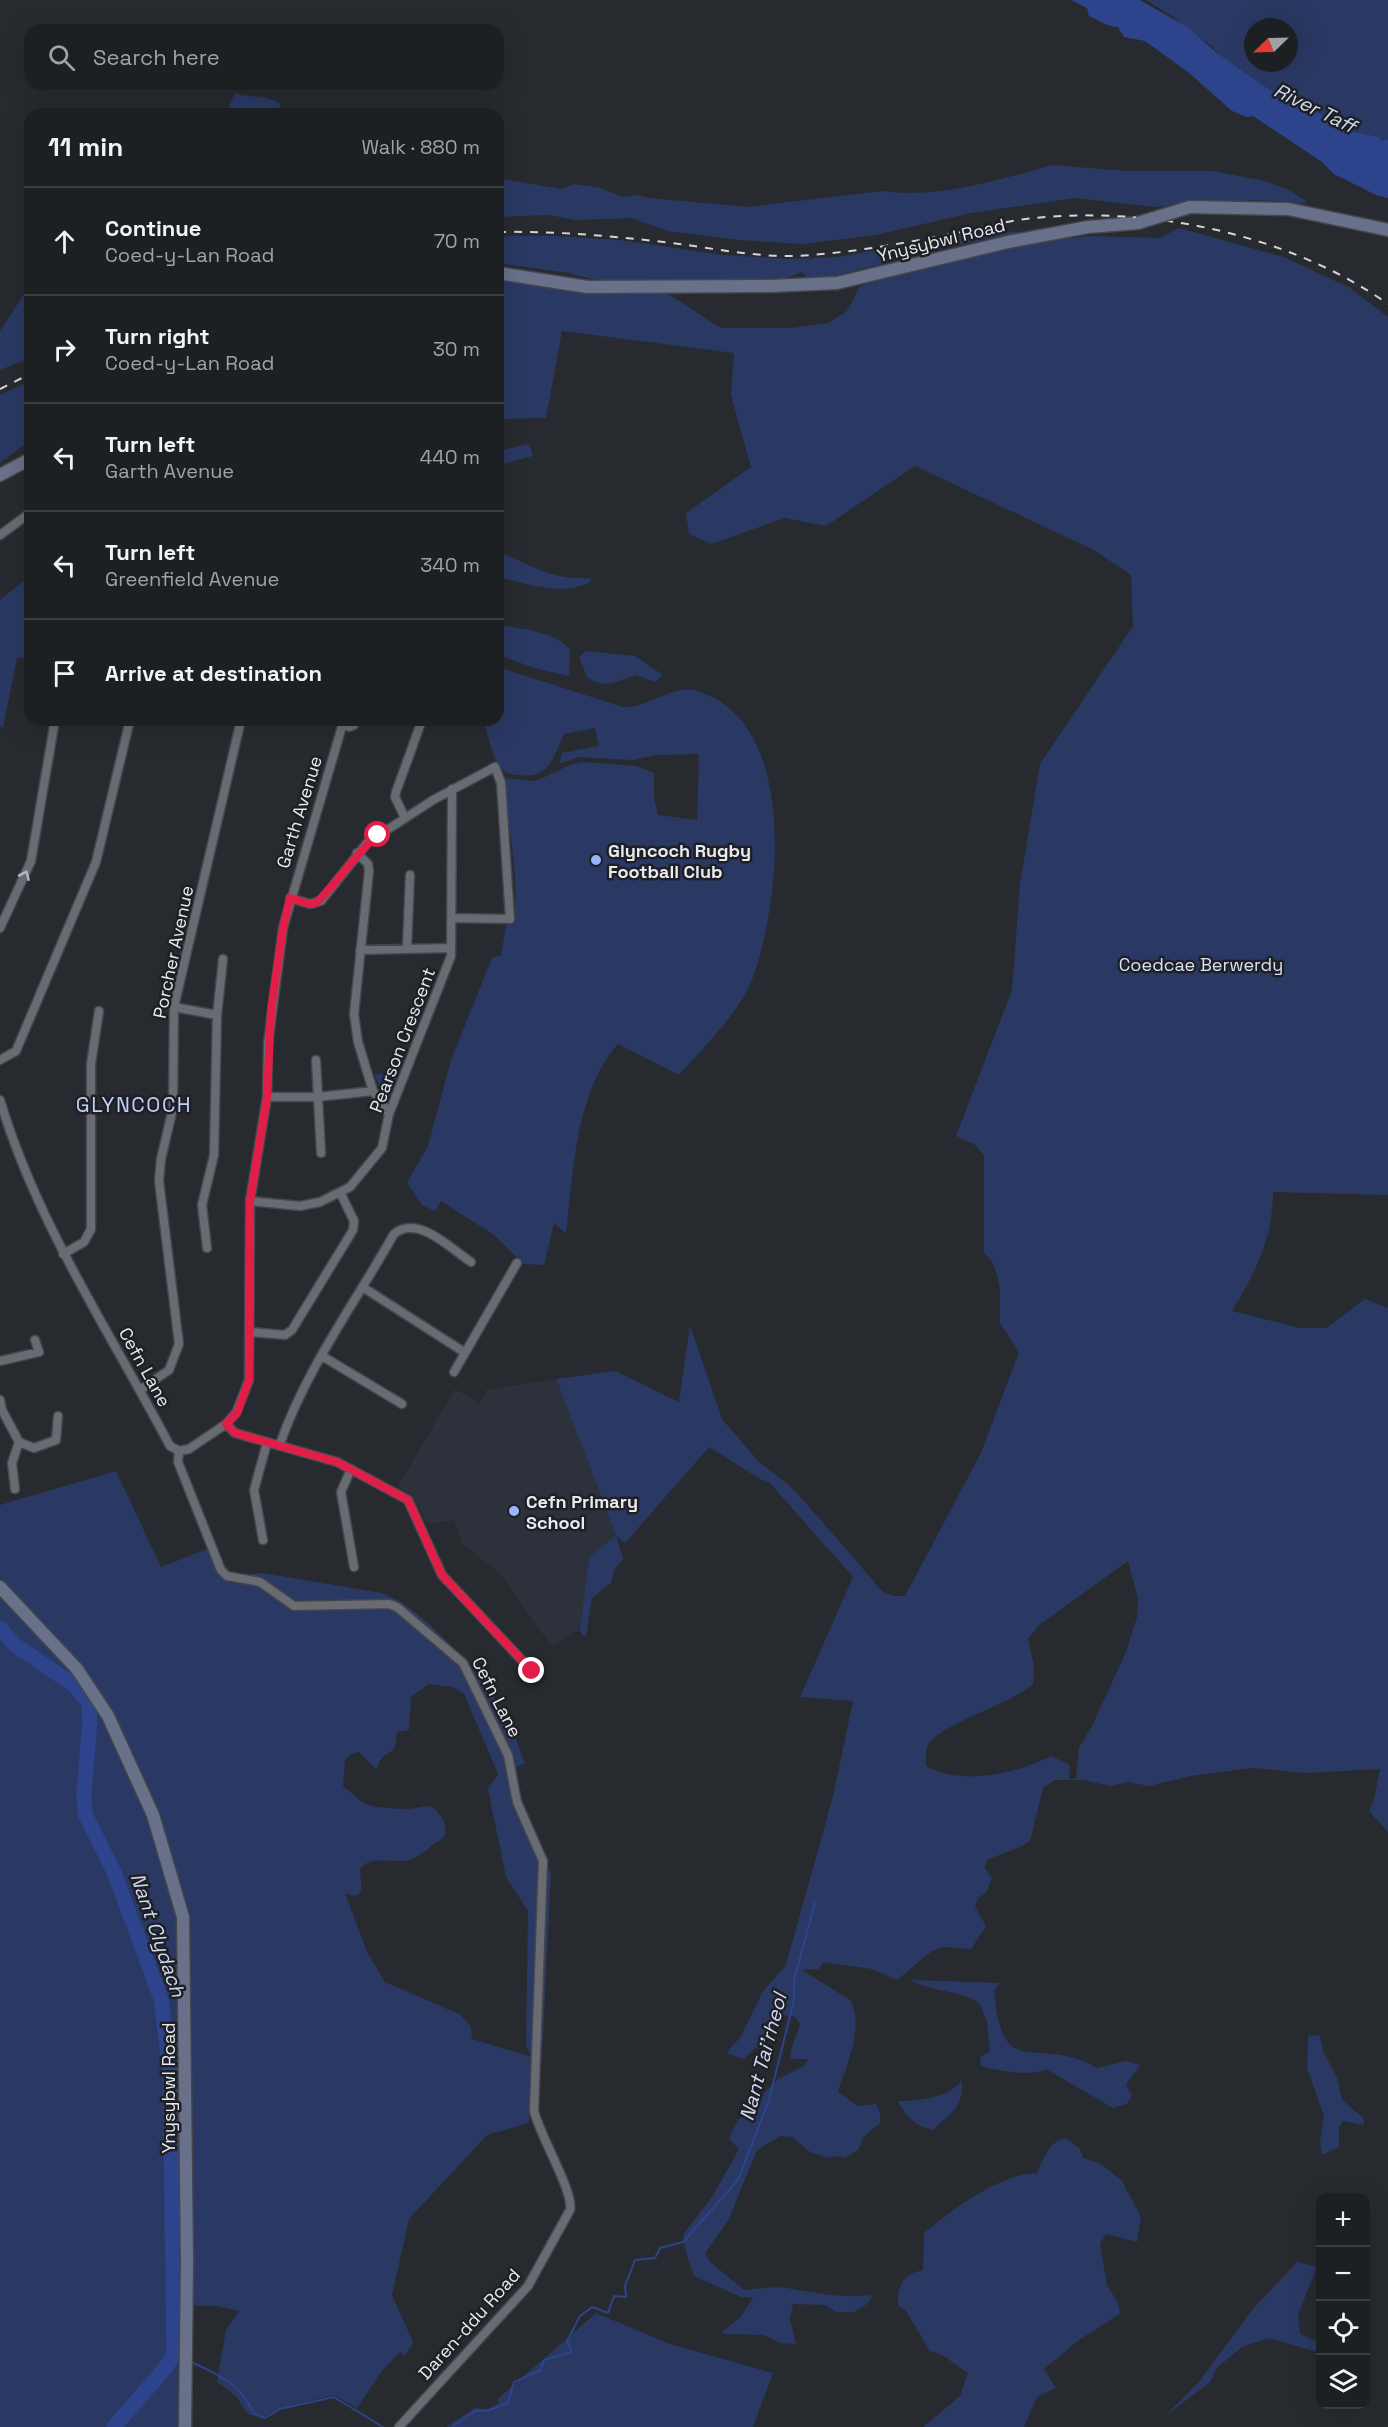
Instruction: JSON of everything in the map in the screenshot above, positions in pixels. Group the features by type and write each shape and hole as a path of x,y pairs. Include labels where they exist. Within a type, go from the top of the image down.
{"main road":[{"name":"Ynysybwl Road","path":"504,274 587,287 771,286 837,283 1008,242 1088,227 1138,223 1190,207 1288,209 1388,230"},
{"path":"0,475 24,462"},
{"name":"Ynysybwl Road","path":"0,1587 77,1669 108,1716 153,1815 183,1917 187,2251 186,2427"}],"street":[{"path":"0,535 24,517"},
{"path":"0,928 31,861 55,726"},
{"path":"0,1060 16,1051 96,862 129,726"},
{"name":"Porcher Avenue","path":"140,1390 169,1370 179,1344 159,1181 161,1159 172,1108 174,1007 240,726"},
{"name":"Garth Avenue","path":"226,1424 237,1413 249,1380 250,1201 267,1097 271,1010 283,928 342,726"},
{"path":"405,818 395,797 420,726"},
{"path":"290,898 310,904 321,901 367,843 452,789 495,766 501,783 510,919 452,918"},
{"name":"Pearson Crescent","path":"250,1201 310,1205 341,1194 378,1157 389,1114 449,966 452,918 452,789"},
{"path":"357,853 368,864 369,871 354,1014 358,1042 373,1091 389,1114"},
{"path":"408,948 410,875"},
{"path":"360,950 451,948"},
{"path":"207,1248 202,1205 214,1155 217,1015 223,959"},
{"path":"174,1007 217,1015"},
{"path":"63,1254 84,1242 91,1229 91,1064 99,1011"},
{"path":"316,1060 321,1153"},
{"path":"267,1097 317,1097 373,1091"},
{"name":"Cefn Lane","path":"0,1100 22,1165 63,1254 170,1446 179,1451 178,1462 221,1570 227,1576 260,1581 294,1606 381,1602 397,1607 463,1663 508,1755 517,1802 543,1861 534,2111 571,2205"},
{"path":"250,1332 285,1335 292,1330 353,1230 354,1221 341,1194"},
{"path":"280,1444 289,1419 322,1356 394,1234 407,1226 419,1228 471,1262"},
{"path":"454,1372 517,1263"},
{"path":"364,1288 464,1352"},
{"path":"0,1361 39,1352 35,1340"},
{"path":"322,1356 402,1404"},
{"path":"0,1400 1,1410 19,1442 34,1448 56,1440 58,1416"},
{"path":"179,1451 189,1449 226,1424 235,1433 323,1457 351,1469 408,1500 442,1575 532,1671"},
{"path":"15,1490 12,1463 19,1442"},
{"path":"263,1540 254,1490 267,1443"},
{"path":"351,1469 341,1492 354,1567"},
{"name":"Daren-ddu Road","path":"399,2427 528,2286 548,2254 571,2205"}],"shaded area":[{"path":"1071,0 1140,0 1189,28 1217,53 1279,96 1339,122 1351,131 1379,137 1383,141 1388,139 1388,198 1376,195 1334,174 1322,162 1253,116 1247,117 1232,111 1188,72 1145,41 1124,37 1118,27 1107,25 1089,16 1087,8"},
{"name":"Cefn Primary School","path":"556,1379 616,1535 589,1558 580,1630 551,1646 501,1574 463,1545 454,1520 427,1524 417,1502 398,1486 455,1389 480,1403 486,1390"}],"green space":[{"path":"1146,0 1388,0 1388,139 1383,141 1379,137 1351,131 1339,122 1279,96 1244,72 1298,72 1298,18 1244,18 1244,72 1175,19 1180,21"},
{"path":"235,93 263,97 280,104 280,108 228,108"},
{"path":"1052,165 1126,171 1213,171 1265,181 1291,191 1307,202 1293,205 1276,201 1252,200 1154,207 1076,198 971,213 876,235 802,244 739,240 667,231 632,218 575,220 549,215 504,217 504,179 561,189 574,184 600,188 624,197 637,195 747,207 882,191 903,193 946,190 990,182"},
{"name":"Coedcae Berwerdy","path":"1179,228 1284,257 1350,288 1388,317 1388,1195 1273,1192 1270,1225 1261,1255 1232,1311 1300,1328 1326,1328 1365,1299 1388,1308 1388,1832 1369,1811 1374,1800 1380,1769 1305,1773 1253,1768 1191,1776 1149,1786 1128,1782 1110,1786 1084,1780 1055,1780 1043,1788 1030,1841 987,1860 985,1868 992,1878 986,1893 978,1898 975,1907 986,1926 971,1949 943,1947 932,1951 897,1980 872,1969 823,1962 819,1969 802,1970 850,2000 856,2022 855,2034 838,2092 858,2106 876,2104 880,2113 880,2123 863,2137 858,2150 845,2158 836,2156 828,2158 810,2152 792,2137 780,2136 757,2150 728,2221 705,2253 710,2262 744,2290 782,2287 840,2296 873,2295 867,2304 854,2312 836,2312 825,2305 793,2304 790,2319 796,2344 780,2343 764,2335 722,2332 741,2317 753,2297 741,2297 694,2276 683,2235 714,2194 739,2149 729,2139 738,2119 755,2109 763,2094 778,2079 804,2066 808,2059 791,2059 791,2050 800,2024 795,2017 783,2015 767,2037 744,2059 728,2054 729,2049 740,2038 763,1991 786,1965 833,1796 853,1701 800,1697 853,1577 769,1482 760,1479 709,1447 625,1543 616,1536 623,1559 615,1568 611,1583 592,1598 586,1636 582,1635 580,1630 589,1558 616,1535 556,1379 615,1371 679,1402 690,1325 722,1419 759,1462 790,1486 805,1502 882,1591 893,1596 905,1596 981,1453 1019,1352 1000,1323 1000,1289 997,1275 992,1261 984,1253 984,1155 974,1144 956,1136 1012,990 1020,884 1040,764 1133,626 1131,575 1094,550 915,466 826,526 785,518 711,544 689,534 686,513 751,467 731,395 734,353 562,331 546,418 504,419 504,278 586,291 668,294 721,328 792,328 828,323 847,311 860,286 1008,245 1090,236 1160,238","holes":["1128,1561 1138,1599 1137,1617 1126,1652 1091,1728 1079,1747 1076,1779 1069,1779 1070,1765 1051,1756 1022,1768 989,1775 956,1775 926,1766 927,1749 936,1736 1008,1700 1033,1684 1034,1666 1028,1639 1038,1626"]},
{"path":"1002,231 1020,232 948,247 834,276 807,278 802,272 786,278 596,280 568,273 504,264 504,236 620,240 723,255 790,259 838,257 953,236"},
{"path":"24,294 24,360 0,370 0,331"},
{"path":"24,384 24,445 0,463 0,395"},
{"path":"529,444 533,456 504,463 504,450"},
{"path":"504,554 554,575 592,578 589,583 566,589 504,578"},
{"path":"24,581 24,659 17,658 3,727 0,727 0,600"},
{"path":"504,626 547,635 570,650 569,676 534,668 504,657"},
{"path":"586,651 635,656 663,675 655,682 636,675 611,683 600,683 587,677 579,657"},
{"path":"504,669 623,707 642,704 669,693 697,691 730,709 753,738 767,774 774,816 774,861 770,904 763,944 747,990 731,1016 679,1075 618,1044 604,1063 585,1109 574,1160 566,1234 554,1223 544,1265 524,1264 494,1235 441,1201 435,1211 422,1205 407,1183 428,1146 451,1060 492,958 501,955 506,925 513,922 514,868 503,778 536,781 570,765 584,762 636,766 654,773 654,799 658,815 697,820 699,754 657,755 633,760 579,757 559,764 562,753 599,746 595,728 564,734 553,759 544,770 537,774 518,775 506,772 500,767 485,726 504,726"},
{"path":"375,1074 400,1075 392,1096 382,1095"},
{"path":"116,1471 161,1567 207,1549 230,1576 263,1573 382,1593 399,1601 435,1629 485,1685 513,1730 525,1763 516,1768 518,1789 551,1874 542,2057 532,2058 529,2123 487,2135 409,2219 392,2295 413,2342 405,2356 400,2352 382,2371 357,2408 334,2395 280,2408 261,2418 248,2414 236,2396 217,2382 226,2330 239,2311 217,2306 183,2305 181,2427 0,2427 0,1505","holes":["429,1684 453,1687 464,1694 498,1774 488,1789 506,1877 528,1911 526,2046 532,2057 472,2039 471,2027 461,2015 385,1982 367,1952 345,1893 352,1895 360,1893 360,1869 369,1862 410,1860 443,1838 445,1834 443,1820 439,1813 430,1806 402,1809 377,1807 361,1802 343,1786 345,1761 351,1754 359,1752 376,1769 383,1757 395,1746 397,1732 409,1730 411,1697"]},
{"path":"911,1980 1000,1983 994,1991 999,2020 1005,2038 1015,2048 1026,2052 1076,2058 1097,2068 1126,2061 1140,2065 1126,2085 1132,2095 1127,2104 1113,2108 1046,2069 1024,2073 981,2066 980,2058 990,2051 987,2022 980,2004 964,1996"},
{"path":"1308,2036 1320,2036 1323,2051 1337,2078 1342,2100 1363,2118 1364,2125 1343,2121 1339,2127 1339,2147 1322,2155 1320,2142 1324,2116 1307,2068"},
{"path":"962,2080 961,2097 958,2104 933,2130 912,2120 898,2101 942,2095"},
{"path":"1066,2138 1080,2149 1083,2158 1101,2164 1122,2181 1141,2217 1137,2242 1106,2234 1100,2244 1107,2285 1118,2303 1120,2314 1079,2340 1044,2369 1056,2388 1037,2397 1024,2427 923,2427 960,2396 968,2373 942,2355 930,2351 906,2311 898,2305 900,2286 911,2274 923,2270 924,2233 947,2214 993,2186 1023,2175 1037,2174 1051,2147"},
{"path":"1297,2262 1316,2267 1298,2315 1300,2334 1316,2341 1316,2352 1269,2338 1242,2347 1217,2368 1210,2382 1164,2417 1199,2382 1251,2311"},
{"path":"596,2313 670,2344 773,2373 753,2427 446,2427 475,2408 488,2409 499,2403 497,2400"}],"waterway":[{"name":"Nant Clydach","path":"0,1628 15,1645 74,1685 88,1702 90,1720 84,1793 85,1814 114,1872 161,1999 170,2071 174,2354 166,2367 114,2427"},
{"name":"Nant Tai'rheol","path":"452,2427 475,2411 487,2411 508,2403 514,2382 541,2370 544,2360 572,2352 567,2341 580,2316 592,2307 608,2313 614,2296 626,2297 625,2286 635,2260 655,2258 660,2248 683,2242 738,2180 769,2100 794,2000 794,1980 815,1903"},
{"name":"Nant Tai'rheol","path":"174,2354 180,2358"},
{"name":"Nant Tai'rheol","path":"192,2362 211,2371 236,2388 253,2413 265,2418 280,2409 334,2397 383,2427"}],"railway":[{"path":"504,232 607,236 749,254 795,256 881,246 1026,219 1080,215 1126,217 1173,222 1265,243 1350,280 1388,304"},
{"path":"0,389 24,377"}],"place":[{"name":"Glyncoch Rugby Football Club","path":"596,860"},
{"name":"Cefn Primary School","path":"514,1511"}],"district":[{"name":"GLYNCOCH","path":"134,1104"}],"route":[{"path":"378,835 357,853 321,901 310,904 290,898 283,928 271,1010 267,1097 250,1201 249,1380 237,1413 226,1424 235,1433 337,1462 408,1500 442,1575 532,1671"}],"water label":[{"name":"River Taff","path":"1315,108"}]}
